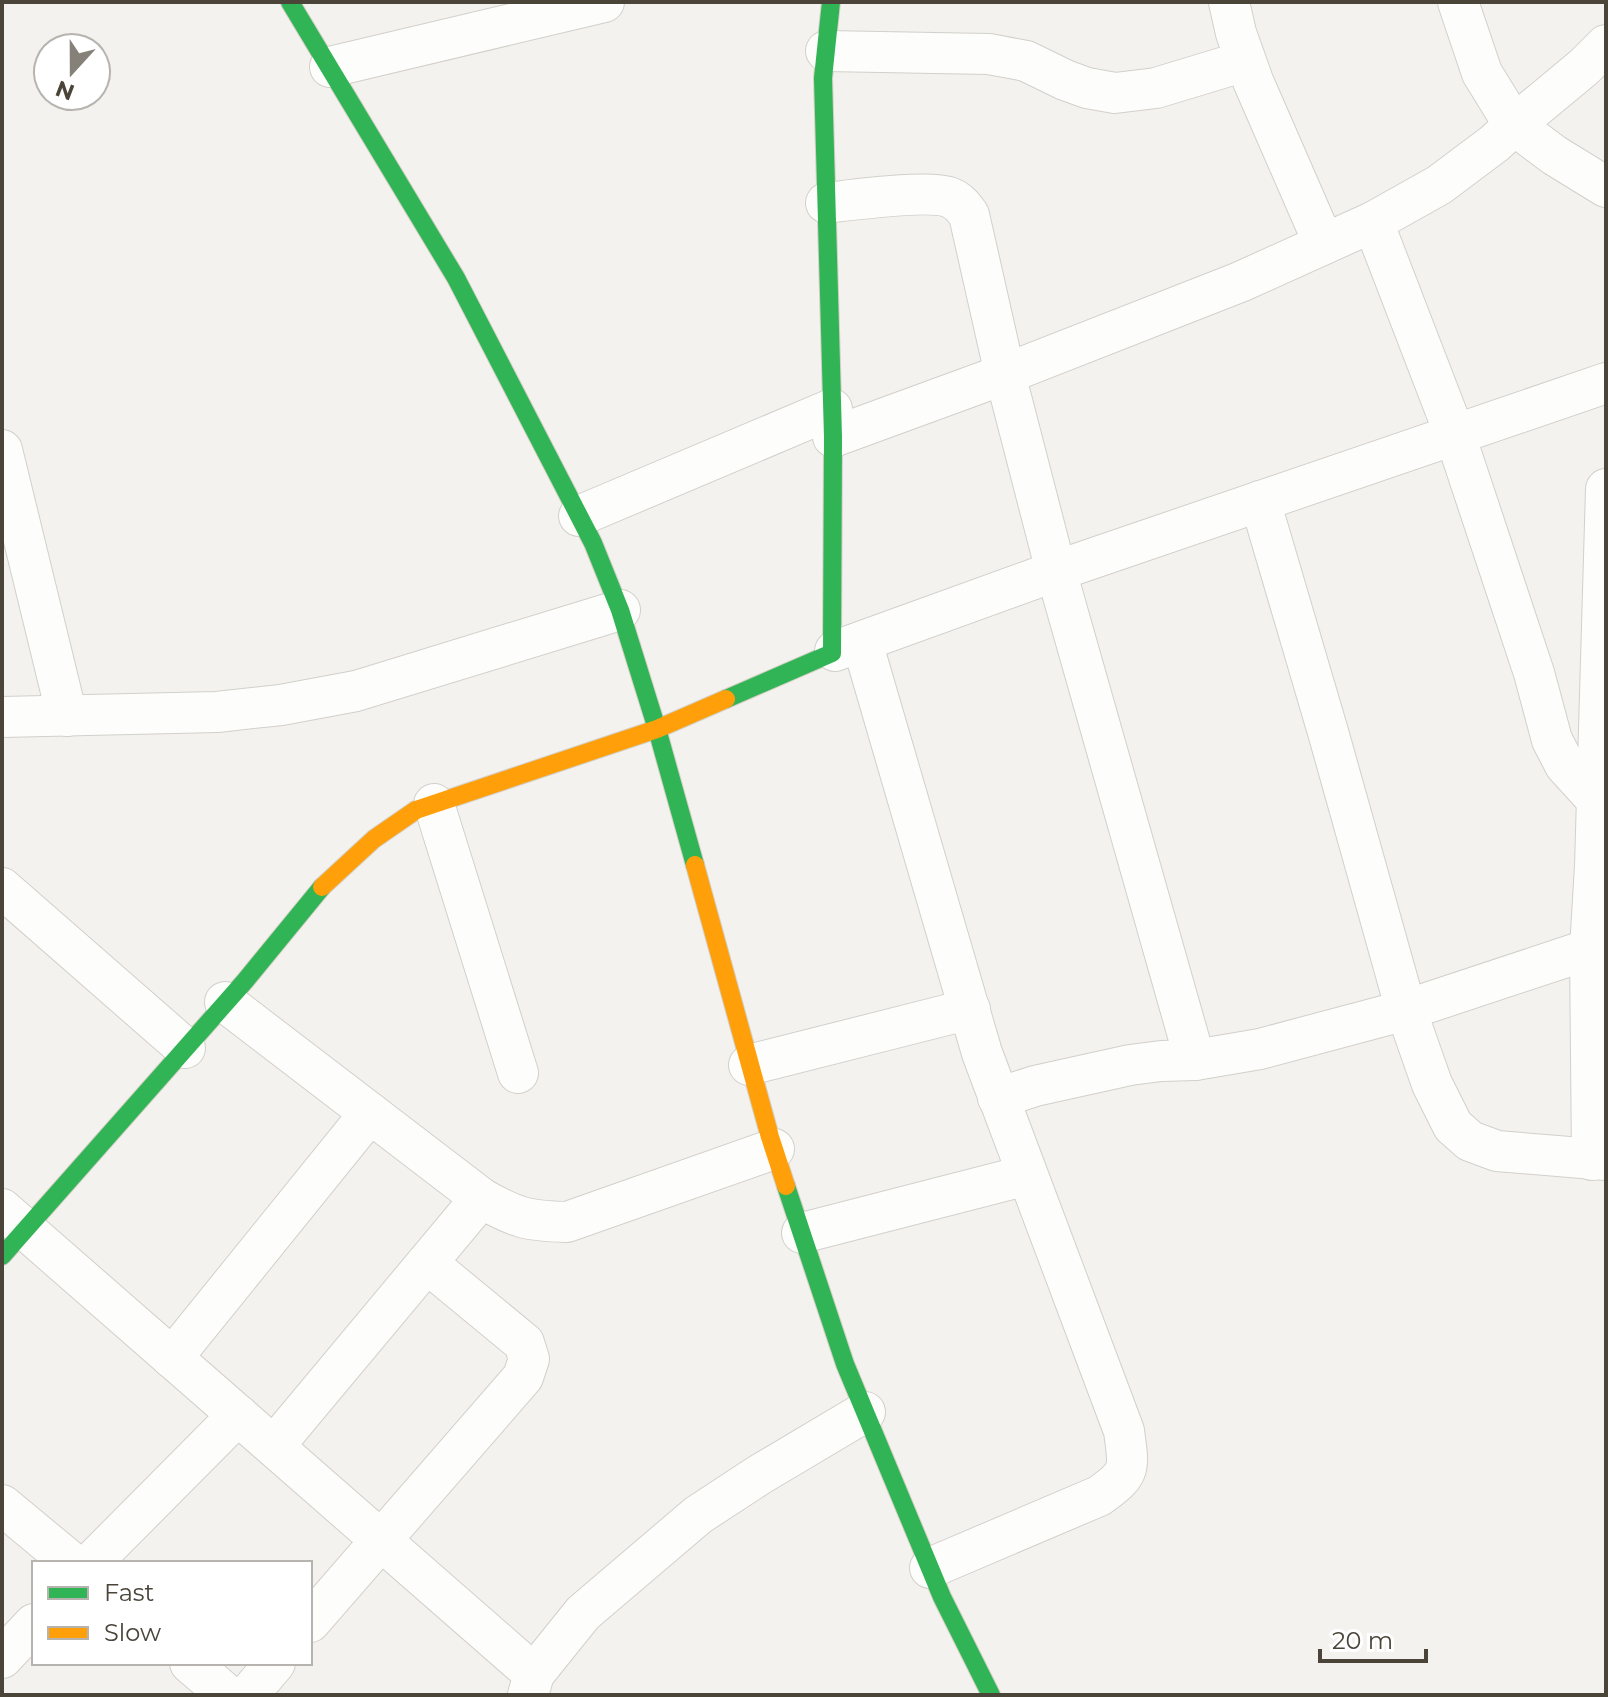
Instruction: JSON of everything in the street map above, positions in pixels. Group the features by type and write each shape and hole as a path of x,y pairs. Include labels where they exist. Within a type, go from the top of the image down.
{"street":[{"path":"290,2 456,278 593,543 620,610 657,729 749,1065 845,1364 942,1597 991,1695"},
{"path":"330,67 604,2"},
{"path":"831,2 823,78 826,203 832,423 847,647 970,1009 982,1053 1124,1431 1128,1462 1121,1481 1099,1496 930,1568"},
{"path":"1229,2 1245,61 1324,244"},
{"path":"1458,2 1482,73 1514,125 1554,155 1606,187"},
{"path":"579,516 832,423 1005,374 1240,282 1373,222 1439,185 1495,143 1606,45"},
{"path":"826,51 989,54 1026,61 1087,88 1115,93 1156,88 1245,61"},
{"path":"826,203 928,195 949,197 961,203 969,215 1005,374 1056,571 1195,1060"},
{"path":"1373,222 1455,435 1534,673 1552,740 1565,765 1596,799"},
{"path":"865,1412 698,1515 583,1613 531,1684 381,1539 274,1446 172,1358 10,1232 185,1048 329,879 374,839 416,810 657,729 847,647 1056,571 1606,383"},
{"path":"2,450 67,716"},
{"path":"1260,501 1406,1010 1432,1084 1453,1126 1470,1141 1497,1151 1599,1160 1590,949 1606,489"},
{"path":"2,717 217,712 281,705 356,691 620,610"},
{"path":"434,804 518,1073"},
{"path":"2,888 185,1048"},
{"path":"998,1098 1035,1086 1130,1065 1195,1060 1260,1049 1406,1010 1590,949"},
{"path":"225,1002 481,1198 507,1213 532,1221 567,1222 774,1149"},
{"path":"749,1065 970,1009"},
{"path":"172,1358 370,1113"},
{"path":"802,1233 1027,1175"},
{"path":"274,1446 481,1198"},
{"path":"312,1620 523,1377 529,1359 524,1343 427,1263"},
{"path":"93,1561 238,1415"},
{"path":"2,1505 70,1561"},
{"path":"2,1658 32,1626"},
{"path":"192,1665 227,1695"},
{"path":"248,1695 273,1665"}],"traffic: fast":[{"path":"290,2 456,278 593,543 620,610 695,865"},
{"path":"726,699 832,653 833,437 823,78 831,2"},
{"path":"2,1256 245,981 322,887"},
{"path":"786,1186 845,1364 942,1597 991,1695"}],"traffic: slow":[{"path":"322,887 374,839 416,810 657,729 726,699"},
{"path":"695,865 786,1186"}]}
